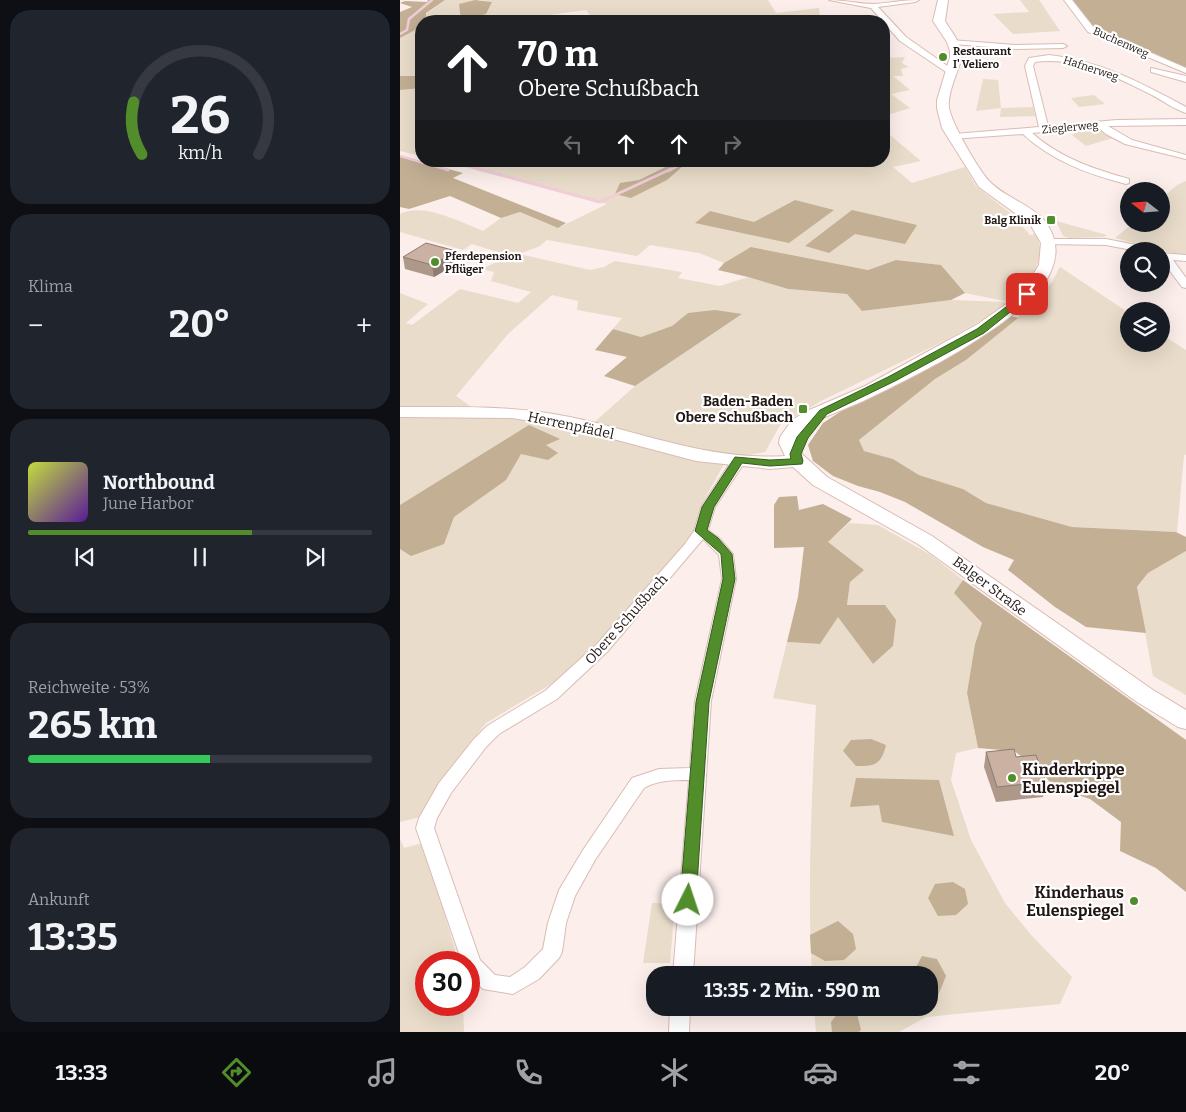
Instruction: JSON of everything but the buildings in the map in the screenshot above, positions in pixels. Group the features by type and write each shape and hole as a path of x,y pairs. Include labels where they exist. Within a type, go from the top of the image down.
{"street":[{"path":"833,0 873,6 916,0"},
{"path":"797,458 803,437 823,412 891,379 981,331 1027,294 1045,270 1050,255 1048,242 1038,223 984,184 948,128 943,108 956,57 954,42 939,21 943,0"},
{"name":"Buchenweg","path":"1068,0 1091,30 1186,71"},
{"path":"873,6 881,15"},
{"path":"890,25 903,39 952,72"},
{"path":"954,42 1015,47 1063,46"},
{"name":"Hafnerweg","path":"1045,129 1042,125 1029,66 1032,60 1042,58 1068,59 1099,70 1141,87 1186,110"},
{"path":"1154,70 1186,79"},
{"name":"Zieglerweg","path":"954,138 1100,125 1186,122"},
{"path":"1100,125 1125,140 1184,157"},
{"path":"1025,131 1038,145 1081,168 1129,180 1114,187"},
{"path":"1170,162 1184,157"},
{"path":"1048,242 1106,242 1120,245"},
{"path":"1170,257 1186,258"},
{"path":"1170,265 1186,285"},
{"name":"Herrenpfädel","path":"400,412 477,411 536,416 569,422 696,455 770,463 797,458"},
{"name":"Balger Straße","path":"797,458 820,481 925,540 1145,696 1186,721"},
{"name":"Obere Schußbach","path":"697,769 659,774 647,778 638,784 594,847 566,895 557,923 552,952 532,973 513,986 490,983 472,964 425,828 428,818 445,788 480,743 493,730 551,695 602,648 690,547 700,531 708,507 739,460"},
{"path":"684,966 703,702 729,579 726,554 714,541 700,531"},
{"path":"678,1032 679,1016"}],"shaded area":[{"path":"428,0 445,0 426,13 426,15 415,15 415,30 400,38 400,12 412,7 400,3 405,1 427,2"},
{"path":"445,0 475,0 460,4 461,15 426,15"},
{"path":"475,0 492,2 486,14 482,15 460,15 459,4"},
{"path":"481,0 768,0 776,13 819,8 820,15 590,15 586,10 549,15 471,15 492,2"},
{"path":"1020,0 1039,0 1060,31 1013,34 993,14 1029,12"},
{"path":"1071,0 1186,0 1186,69 1094,30"},
{"path":"415,30 415,155 400,151 400,38"},
{"path":"905,57 902,63 909,67 901,69 903,76 893,76 910,90 891,94 910,108 890,114 890,58"},
{"path":"400,76 415,76 415,89 400,90"},
{"path":"983,79 998,80 1001,108 976,111"},
{"path":"1094,95 1105,104 1079,107 1071,98"},
{"path":"1033,107 1035,116 1000,117 1001,108"},
{"path":"1096,128 1113,138 1086,146 1072,135 1078,132 1075,129"},
{"path":"890,135 921,161 893,167 912,183 965,167 976,186 1025,225 1022,226 1030,235 1035,234 1039,243 1040,253 1038,262 1029,280 1010,302 965,293 941,265 896,260 868,270 752,247 724,263 699,253 650,245 637,256 547,240 540,246 519,254 590,270 604,267 615,261 682,272 678,278 720,286 748,277 788,289 847,294 862,311 951,300 1004,302 1009,305 942,342 821,401 780,425 765,452 727,459 699,509 690,543 597,647 563,677 486,723 449,769 424,816 400,822 400,417 467,412 400,412 400,293 428,304 406,323 412,325 460,289 518,303 531,292 491,281 494,272 481,269 511,256 472,244 463,250 400,232 400,214 419,210 430,212 483,231 501,218 520,212 558,228 607,204 465,167 890,167","holes":["552,295 578,301 577,310 622,318 613,329 641,337 672,326 688,313 742,314 635,386 589,427 477,411 456,396 508,334"]},
{"path":"400,156 415,160 415,167 441,167 463,173 453,178 566,223 558,228 520,212 501,218 450,196 409,209 400,207"},
{"path":"666,167 682,167 667,180 631,198 615,194 620,183 639,180"},
{"path":"1186,181 1186,258 1174,257 1170,252 1170,242 1130,242 1115,238 1122,232 1170,232 1170,191"},
{"path":"795,200 834,210 789,243 695,223 710,211 754,222"},
{"path":"852,210 917,225 905,244 855,234 829,253 805,246"},
{"path":"1056,221 1107,235 1104,237 1069,238 1063,236"},
{"path":"751,247 868,270 896,260 941,265 965,293 951,300 862,311 847,294 788,289 718,270 724,263"},
{"path":"1060,267 1120,307 1120,352 1170,352 1170,340 1186,350 1186,455 1184,455 1177,532 1072,527 986,503 963,489 919,475 893,459 864,451 859,440 935,379 966,360 1017,318 1052,282"},
{"path":"715,310 742,314 635,386 604,376 627,357 595,350 613,329 641,337 672,326 688,313"},
{"path":"1007,315 1018,318 966,360 935,379 859,440 864,451 893,459 919,475 963,489 986,503 1072,527 1176,532 1186,537 1186,551 1148,573 1137,587 1146,633 1086,627 1055,607 1008,570 1014,560 983,547 905,502 833,476 813,461 808,445 823,423 863,397"},
{"path":"529,425 560,439 546,445 558,453 548,460 521,454 506,480 454,517 444,544 411,556 400,549 400,505"},
{"path":"797,496 799,510 823,504 852,519 828,542 864,570 850,582 847,605 885,605 896,620 893,646 873,664 838,617 820,644 787,642 798,597 804,547 774,548 774,505 779,497"},
{"path":"849,523 878,525 931,555 963,580 955,593 982,623 975,644 967,693 978,748 956,753 951,780 971,840 1005,903 1032,936 1072,977 1060,1004 938,1016 938,966 812,966 810,874 816,705 773,698 787,642 820,644 838,616 873,664 893,646 847,605 850,582 828,542","holes":["880,805 954,835 883,822"]},
{"path":"1186,551 1186,695 1153,676 1137,588 1148,573"},
{"path":"963,580 1186,740 1186,892 1156,868 1120,851 1121,822 1090,799 1054,787 1038,768 1014,751 978,748 967,693 975,644 982,623 954,593"},
{"path":"871,739 886,745 882,757 873,765 856,766 843,751 851,740"},
{"path":"856,778 939,780 954,836 882,822 879,805 850,807"},
{"path":"400,839 404,848 423,843 456,951 415,951 415,1016 463,1016 464,1032 400,1032"},
{"path":"953,882 965,889 968,904 956,915 938,916 928,898 935,884"},
{"path":"652,903 675,904 670,963 643,963"},
{"path":"838,921 853,934 856,949 844,960 825,961 811,953 810,935"},
{"path":"922,956 937,959 946,976 938,996 938,966 917,966"},
{"path":"815,1016 936,1016 926,1017 899,1032 816,1032"},
{"path":"836,1016 858,1016 861,1030 859,1032 832,1032 831,1022"}],"waterway":[{"path":"400,34 407,30 409,19 432,0"},
{"path":"400,156 415,160"},
{"path":"438,167 448,170 446,169"},
{"path":"669,171 676,167"},
{"path":"474,168 484,171"},
{"path":"479,169 600,202 671,169"}],"place":[{"name":"Restaurant I' Veliero","path":"943,57"},
{"name":"Balg Klinik","path":"1051,220"},
{"name":"Pferdepension Pflüger","path":"435,262"},
{"name":"Baden-Baden Obere Schußbach","path":"803,409"},
{"name":"Kinderkrippe Eulenspiegel","path":"1012,778"},
{"name":"Kinderhaus Eulenspiegel","path":"1134,901"}],"route":[{"path":"688,900 703,702 729,579 726,554 714,541 700,531 708,507 722,483 739,460 770,463 798,461 795,454 803,437 823,412 891,379 981,331 1027,294"}]}
